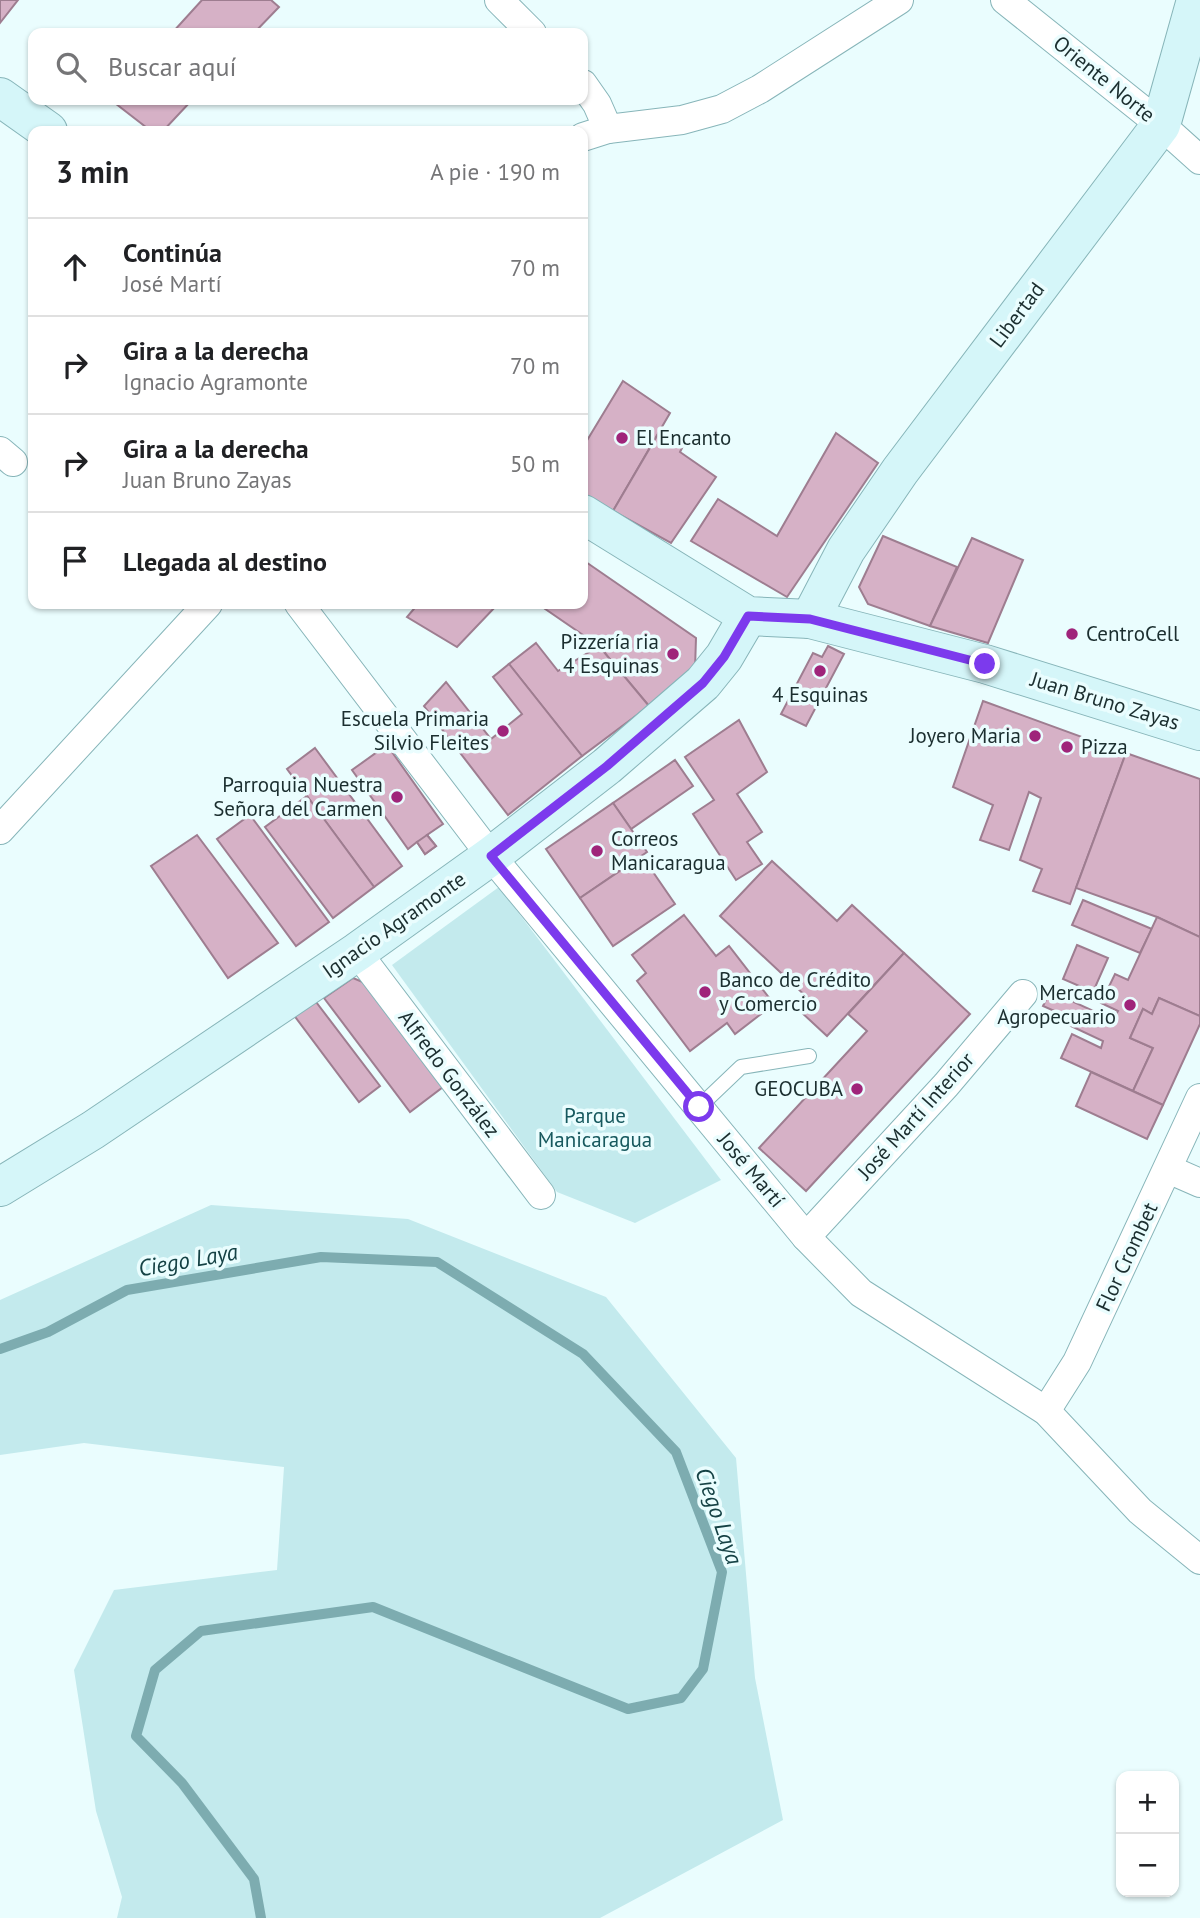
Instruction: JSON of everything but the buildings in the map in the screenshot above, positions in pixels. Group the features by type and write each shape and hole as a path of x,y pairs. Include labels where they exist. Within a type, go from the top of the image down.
{"main road":[{"name":"Libertad","path":"810,619 846,551 900,471 1161,125 1196,0"},
{"path":"0,97 41,126"},
{"name":"Juan Bruno Zayas","path":"588,517 748,616 810,619 985,664 1200,731"},
{"name":"Ignacio Agramonte","path":"0,1187 93,1130 357,952 491,856 607,766 703,683 724,657 748,616"}],"street":[{"path":"499,0 527,28"},
{"path":"588,91 597,104 595,133 682,120 722,109 760,89 899,0"},
{"name":"Oriente Norte","path":"1005,0 1161,125 1200,160"},
{"path":"0,830 203,609"},
{"name":"José Martí","path":"303,609 491,856 806,1237 861,1293 1046,1411 1140,1511 1200,1560"},
{"name":"Alfredo González","path":"357,952 541,1195"},
{"name":"José Martí Interior","path":"806,1237 946,1085 1023,994"},
{"name":"Flor Crombet","path":"1046,1411 1077,1362 1200,1098"},
{"path":"1168,1169 1200,1183"}],"lane":[{"path":"699,1107 741,1067 809,1056"}],"green space":[{"name":"Parque Manicaragua","path":"499,887 721,1180 635,1223 557,1192 392,965"},
{"path":"211,1205 408,1219 606,1297 736,1458 755,1678 783,1820 600,1918 117,1918 122,1897 96,1811 74,1670 114,1590 277,1570 284,1467 84,1443 0,1455 0,1300"}],"waterway":[{"name":"Ciego Laya","path":"0,1349 48,1332 127,1290 321,1257 437,1262 583,1354 676,1452 722,1572 703,1669 681,1698 628,1709 373,1607 201,1631 155,1670 136,1736 182,1783 254,1879 261,1918"}],"place":[{"name":"El Encanto","path":"622,438"},
{"name":"CentroCell","path":"1072,634"},
{"name":"Pizzería ria 4 Esquinas","path":"673,654"},
{"name":"4 Esquinas","path":"820,671"},
{"name":"Escuela Primaria Silvio Fleites","path":"503,731"},
{"name":"Joyero Maria","path":"1035,736"},
{"name":"Pizza","path":"1067,747"},
{"name":"Parroquia Nuestra Señora del Carmen","path":"397,797"},
{"name":"Correos Manicaragua","path":"597,851"},
{"name":"Banco de Crédito y Comercio","path":"705,992"},
{"name":"Mercado Agropecuario","path":"1130,1005"},
{"name":"GEOCUBA","path":"857,1089"}],"route":[{"path":"699,1107 491,856 607,766 703,683 724,657 748,616 810,619 985,664"}]}
